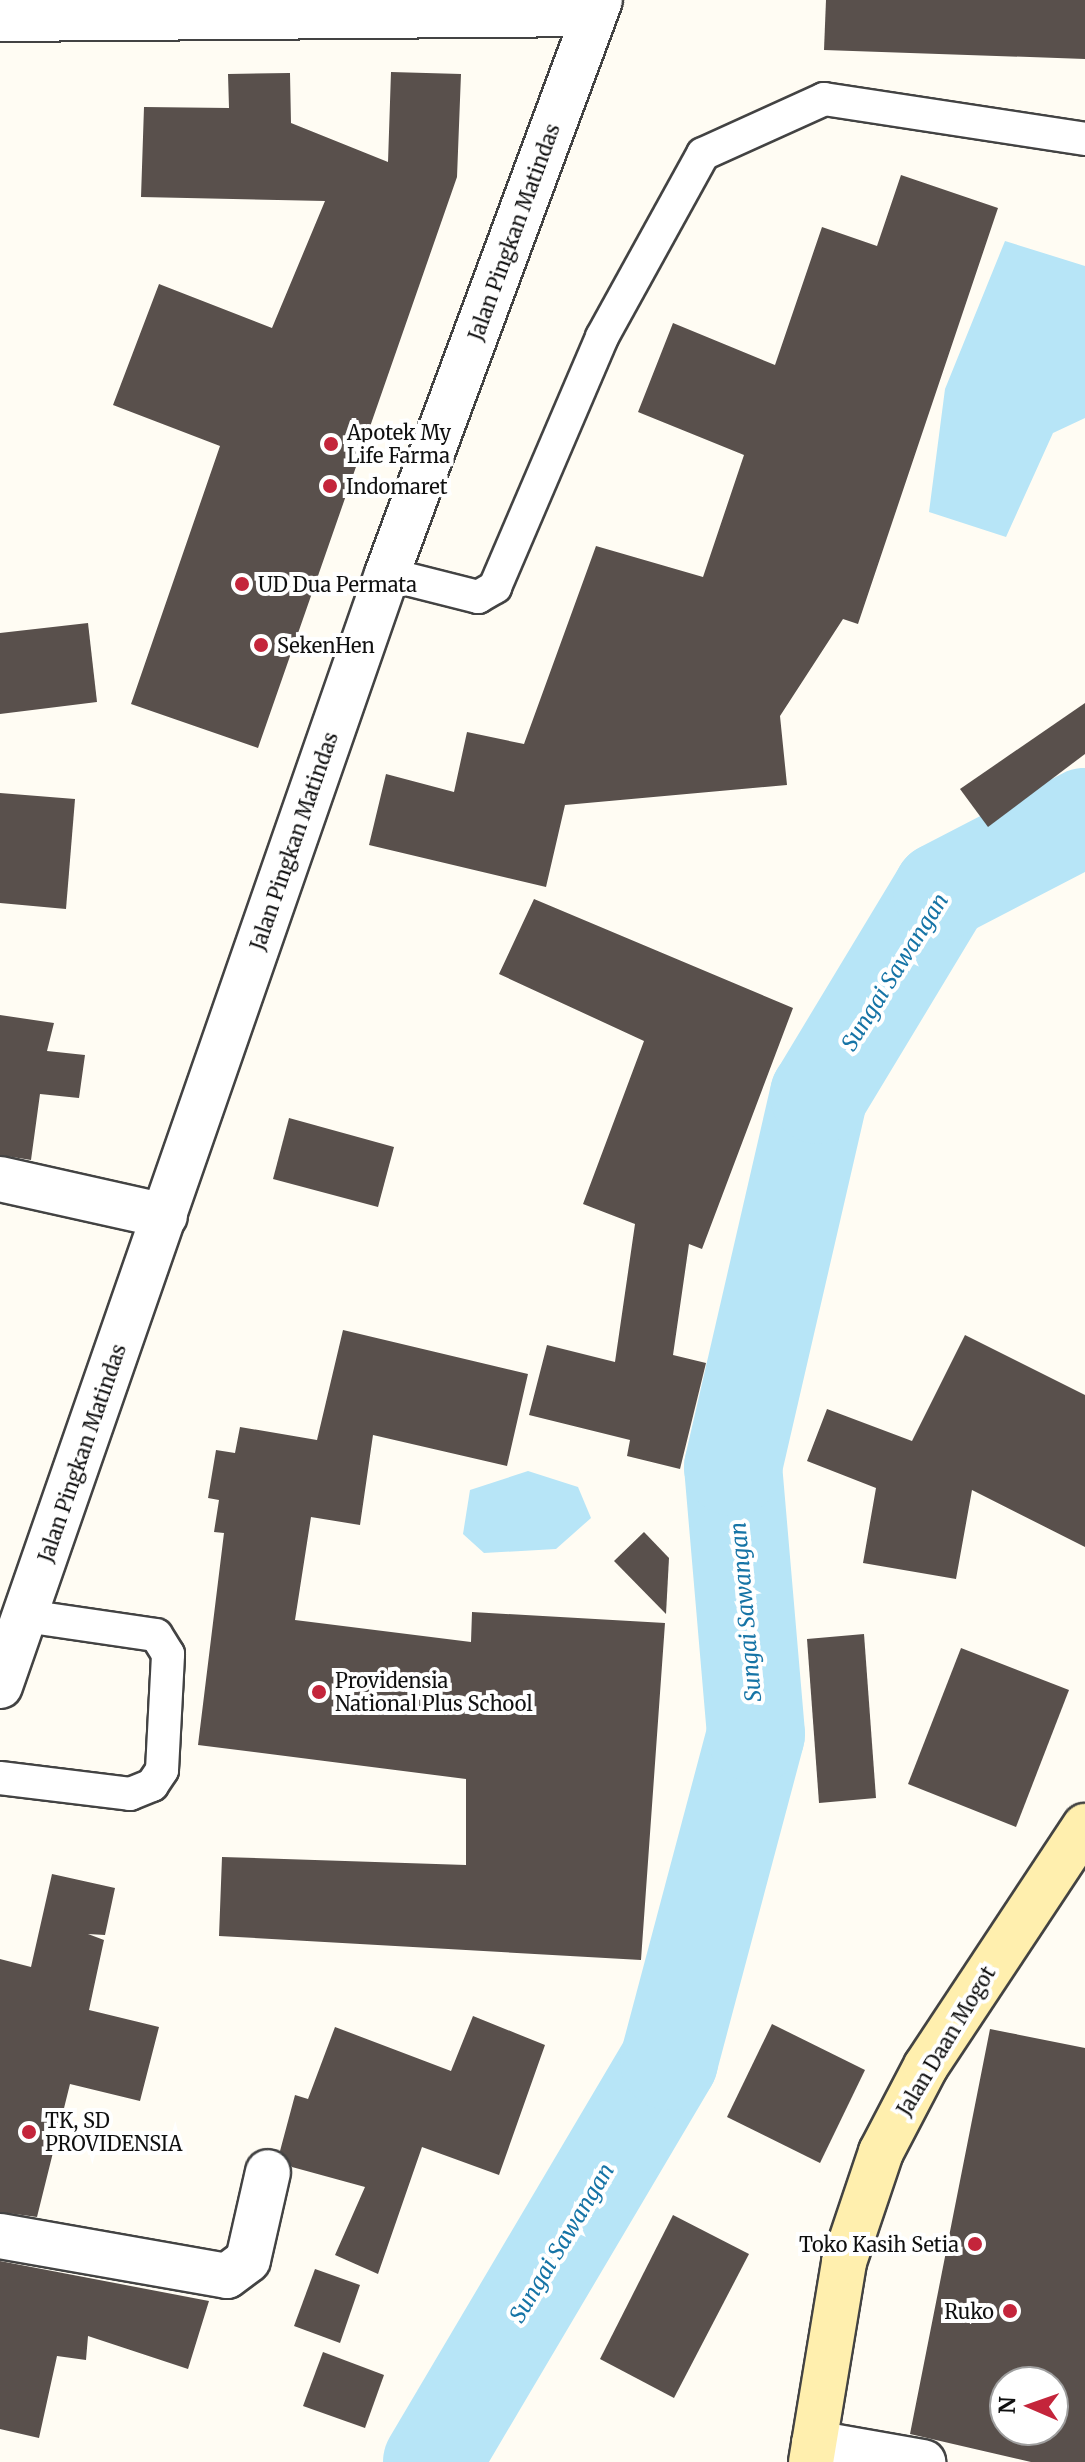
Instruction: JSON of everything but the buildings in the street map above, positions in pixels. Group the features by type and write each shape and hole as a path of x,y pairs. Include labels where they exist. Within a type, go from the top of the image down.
{"main road":[{"name":"Jalan Daan Mogot","path":"812,2452 844,2262 881,2152 926,2066 1085,1826"}],"street":[{"path":"0,19 597,7"},
{"name":"Jalan Pingkan Matindas","path":"0,1686 387,574 597,7"},
{"path":"0,1179 165,1216"},
{"path":"0,2236 227,2276 248,2260 268,2172"},
{"path":"812,2452 923,2462"}],"lane":[{"path":"387,574 478,597 495,587 602,337 703,154 824,99 1085,139"},
{"path":"0,1778 130,1794 152,1785 162,1770 168,1654 156,1635 25,1616"}],"water":[{"path":"1005,241 1085,266 1085,418 1053,433 1006,537 929,512 945,389"},
{"path":"528,1471 578,1487 591,1518 556,1549 484,1553 463,1534 470,1490"}],"waterway":[{"name":"Sungai Sawangan","path":"432,2462 669,2061 756,1734 733,1467 819,1095 942,891 1085,817"}],"place":[{"name":"Apotek My Life Farma","path":"331,444"},
{"name":"Indomaret","path":"330,486"},
{"name":"UD Dua Permata","path":"242,584"},
{"name":"SekenHen","path":"261,645"},
{"name":"Providensia National Plus School","path":"319,1692"},
{"name":"TK, SD PROVIDENSIA","path":"29,2132"},
{"name":"Toko Kasih Setia","path":"975,2244"},
{"name":"Ruko","path":"1010,2311"}]}
